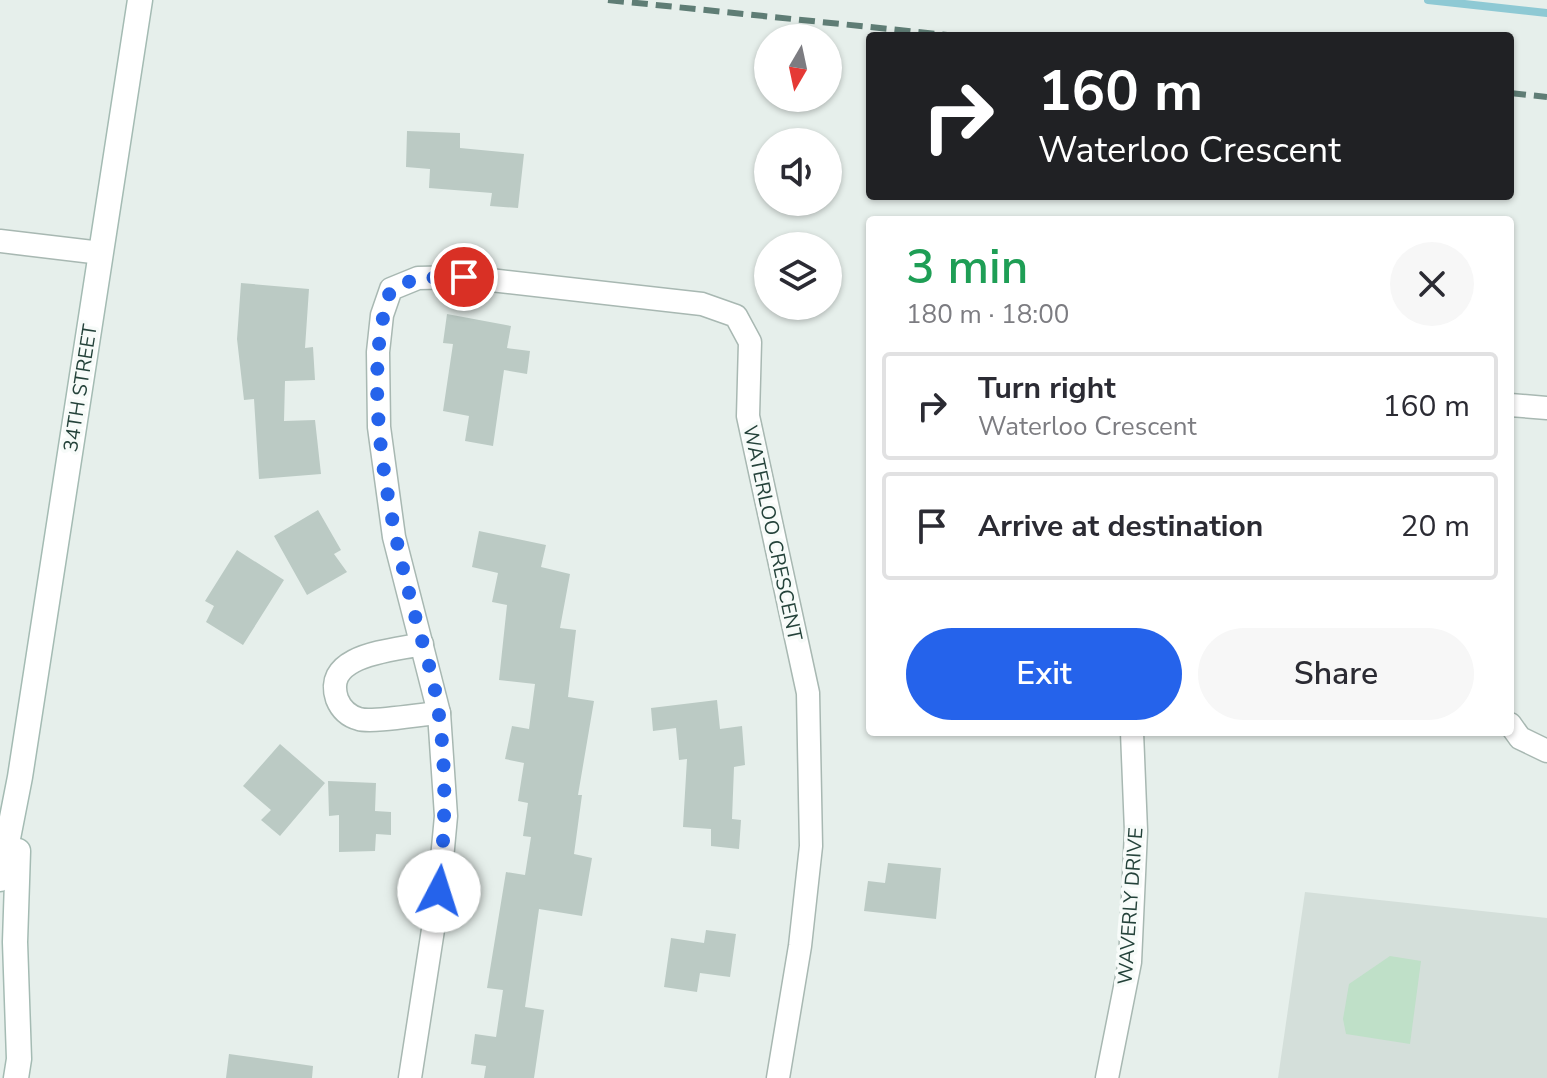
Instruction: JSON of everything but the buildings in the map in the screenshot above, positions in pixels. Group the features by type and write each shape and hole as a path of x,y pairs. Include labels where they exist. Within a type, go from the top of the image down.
{"main road":[{"name":"34TH STREET","path":"0,879 20,777 140,0"},
{"name":"34TH STREET","path":"16,1078 19,1059 15,942 20,777"}],"street":[{"path":"0,241 101,253"},
{"name":"WATERLOO CRESCENT","path":"410,1078 439,891 446,816 439,713 394,537 379,427 378,352 382,315 391,289 418,278 464,277 702,304 736,316 750,342 748,416 808,693 811,846 800,946 778,1078"},
{"path":"1514,405 1547,408"},
{"path":"422,644 362,657 341,667 334,677 337,697 343,711 360,720 439,713"},
{"path":"1514,730 1520,738 1547,751"},
{"name":"WAVERLY DRIVE","path":"1107,1078 1130,962 1136,831 1132,736"}],"shaded area":[{"path":"1305,892 1547,918 1547,1078 1278,1078"}],"green space":[{"path":"1390,956 1421,961 1410,1044 1346,1034 1343,1019 1349,984"}],"waterway":[{"path":"1428,0 1547,13"}],"railway":[{"path":"608,0 918,32"},
{"path":"1514,93 1547,97"}],"route":[{"path":"439,891 446,816 439,713 394,537 379,427 378,352 382,315 391,289 418,278 464,277"}]}
